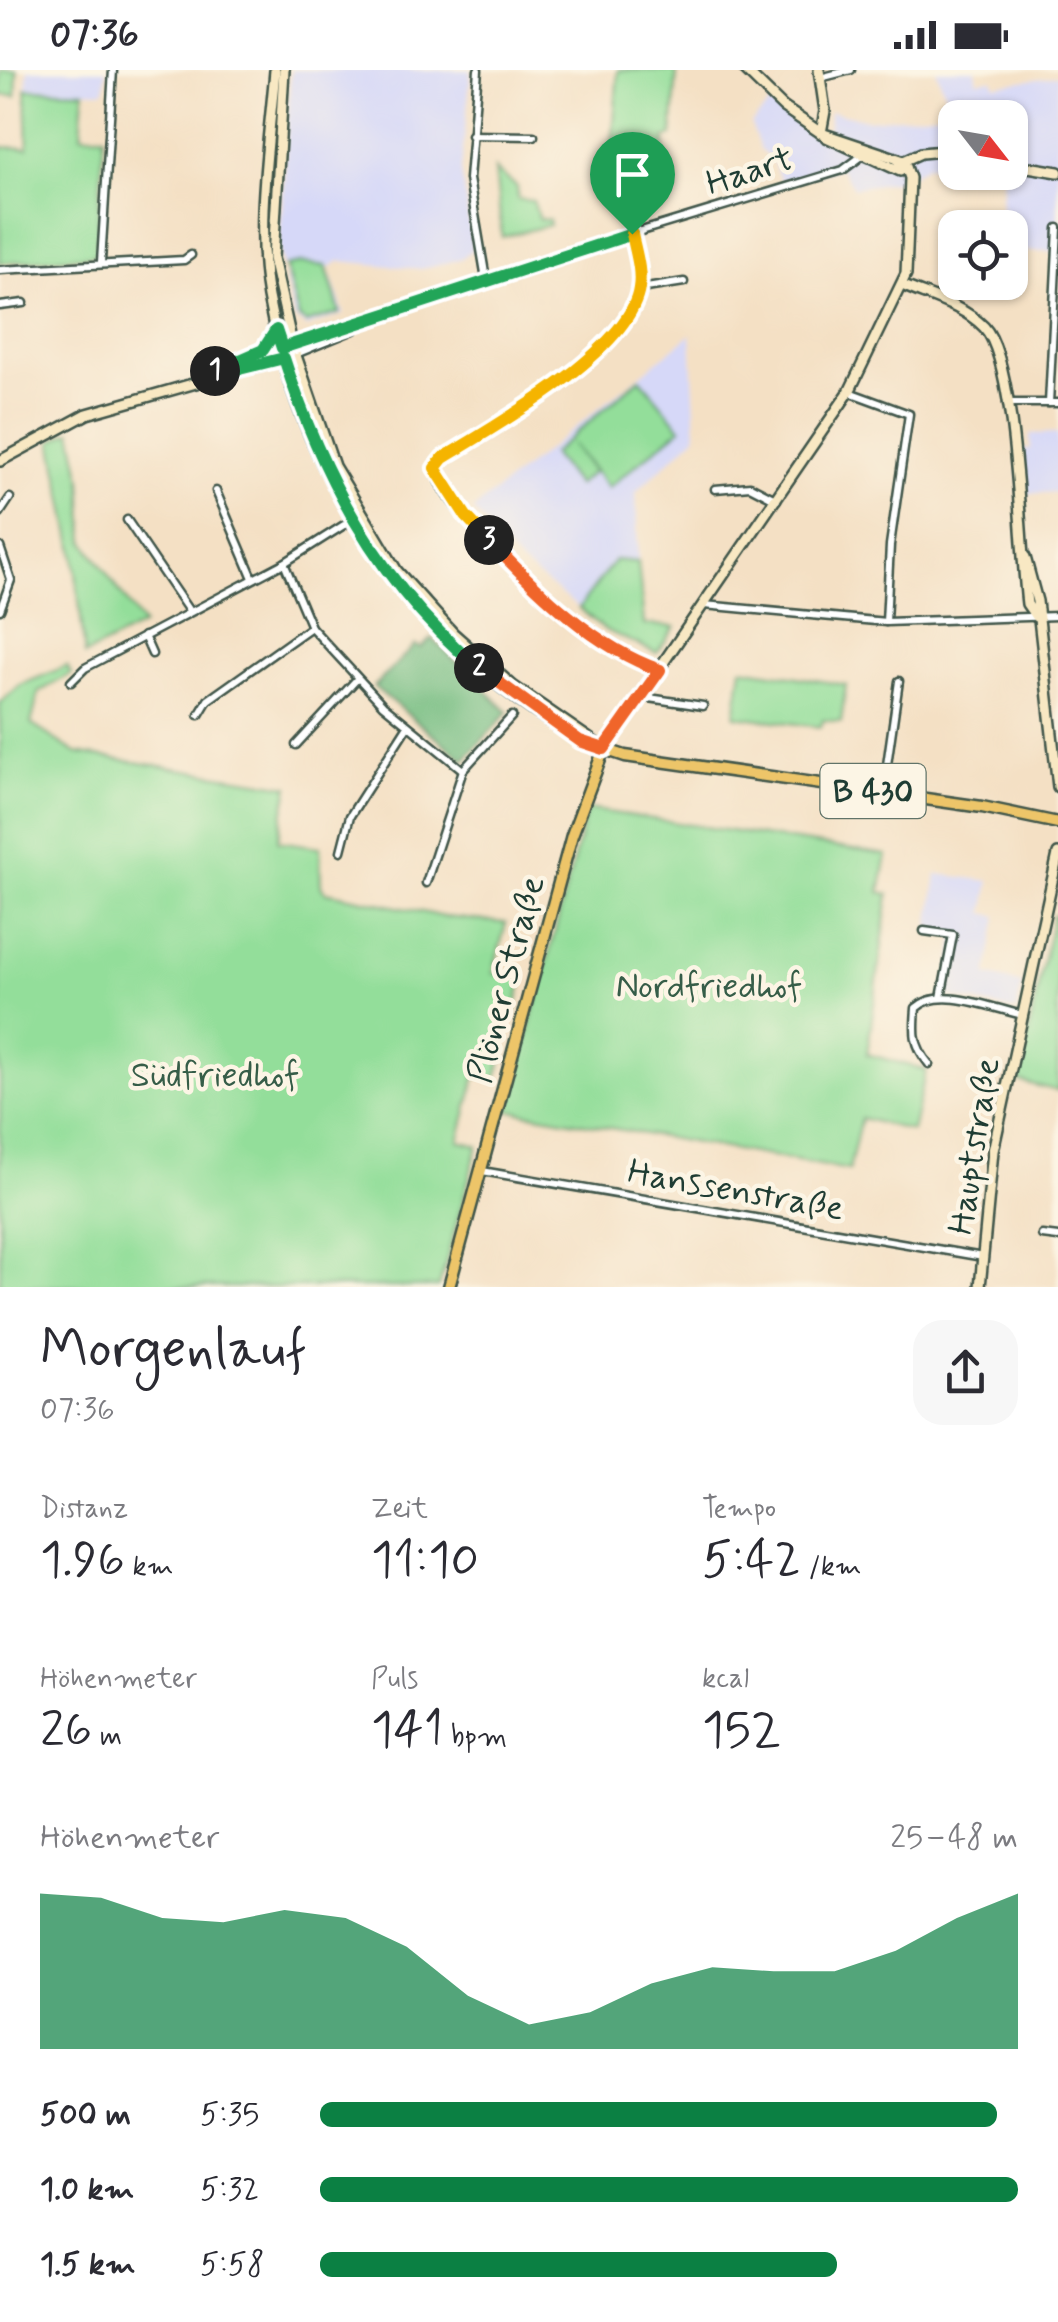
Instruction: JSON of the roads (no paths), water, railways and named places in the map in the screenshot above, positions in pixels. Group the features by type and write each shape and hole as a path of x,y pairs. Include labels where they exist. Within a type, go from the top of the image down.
{"main road":[{"path":"275,70 264,240 268,296 276,330 357,517 410,587 474,654 604,749"},
{"path":"284,70 272,242 288,351"},
{"path":"744,70 783,107 833,144 905,168"},
{"path":"820,74 825,110 821,132"},
{"path":"821,132 874,151 905,168"},
{"path":"862,156 874,151"},
{"path":"905,168 922,153 938,152"},
{"path":"1028,166 1058,172"},
{"name":"Plöner Straße","path":"450,1287 572,835 604,749 849,392 902,286 908,256 905,168"},
{"path":"902,286 960,310 985,328 1000,355 1027,604 1036,616 1058,787"},
{"path":"251,356 271,344 276,330"},
{"name":"Haart","path":"207,377 251,356 288,351"},
{"name":"Haart","path":"0,461 87,414 288,351"},
{"name":"B 430","path":"604,749 625,756 884,793 1058,823"},
{"name":"Hauptstraße","path":"980,1287 993,1150 1058,854"}],"street":[{"path":"101,262 113,70"},
{"path":"478,70 469,180 486,279"},
{"path":"820,74 851,70"},
{"path":"472,135 534,136"},
{"name":"Haart","path":"288,351 486,279 843,170 862,156"},
{"path":"1007,403 1054,403 1052,324 1058,228"},
{"path":"632,234 640,289 628,315 586,362 438,463 437,476 466,516 531,585 606,641 660,670"},
{"path":"0,270 184,260 191,256"},
{"path":"640,289 684,282"},
{"path":"0,306 24,303"},
{"path":"849,392 909,414 890,545 886,622"},
{"path":"714,490 750,486 778,500"},
{"path":"216,491 252,578"},
{"path":"0,514 10,498"},
{"path":"71,682 85,668 284,563 357,517"},
{"path":"127,520 190,611"},
{"path":"0,547 11,580 0,610"},
{"path":"284,563 311,627 357,680 407,727 463,770"},
{"path":"704,605 886,622 1058,616"},
{"path":"199,715 208,700 311,627"},
{"path":"144,636 152,654"},
{"path":"296,746 357,680"},
{"path":"884,793 899,681"},
{"path":"642,697 703,706"},
{"path":"426,883 463,770 512,716"},
{"path":"340,851 350,816 407,727"},
{"path":"924,931 952,935 941,998"},
{"path":"929,1064 916,1048 916,1008 924,1001 941,998 1024,1015"},
{"name":"Hanssenstraße","path":"481,1171 983,1257"},
{"path":"1042,1235 1058,1237"}],"park label":[{"name":"Nordfriedhof","path":"709,985"},
{"name":"Südfriedhof","path":"215,1074"}]}
